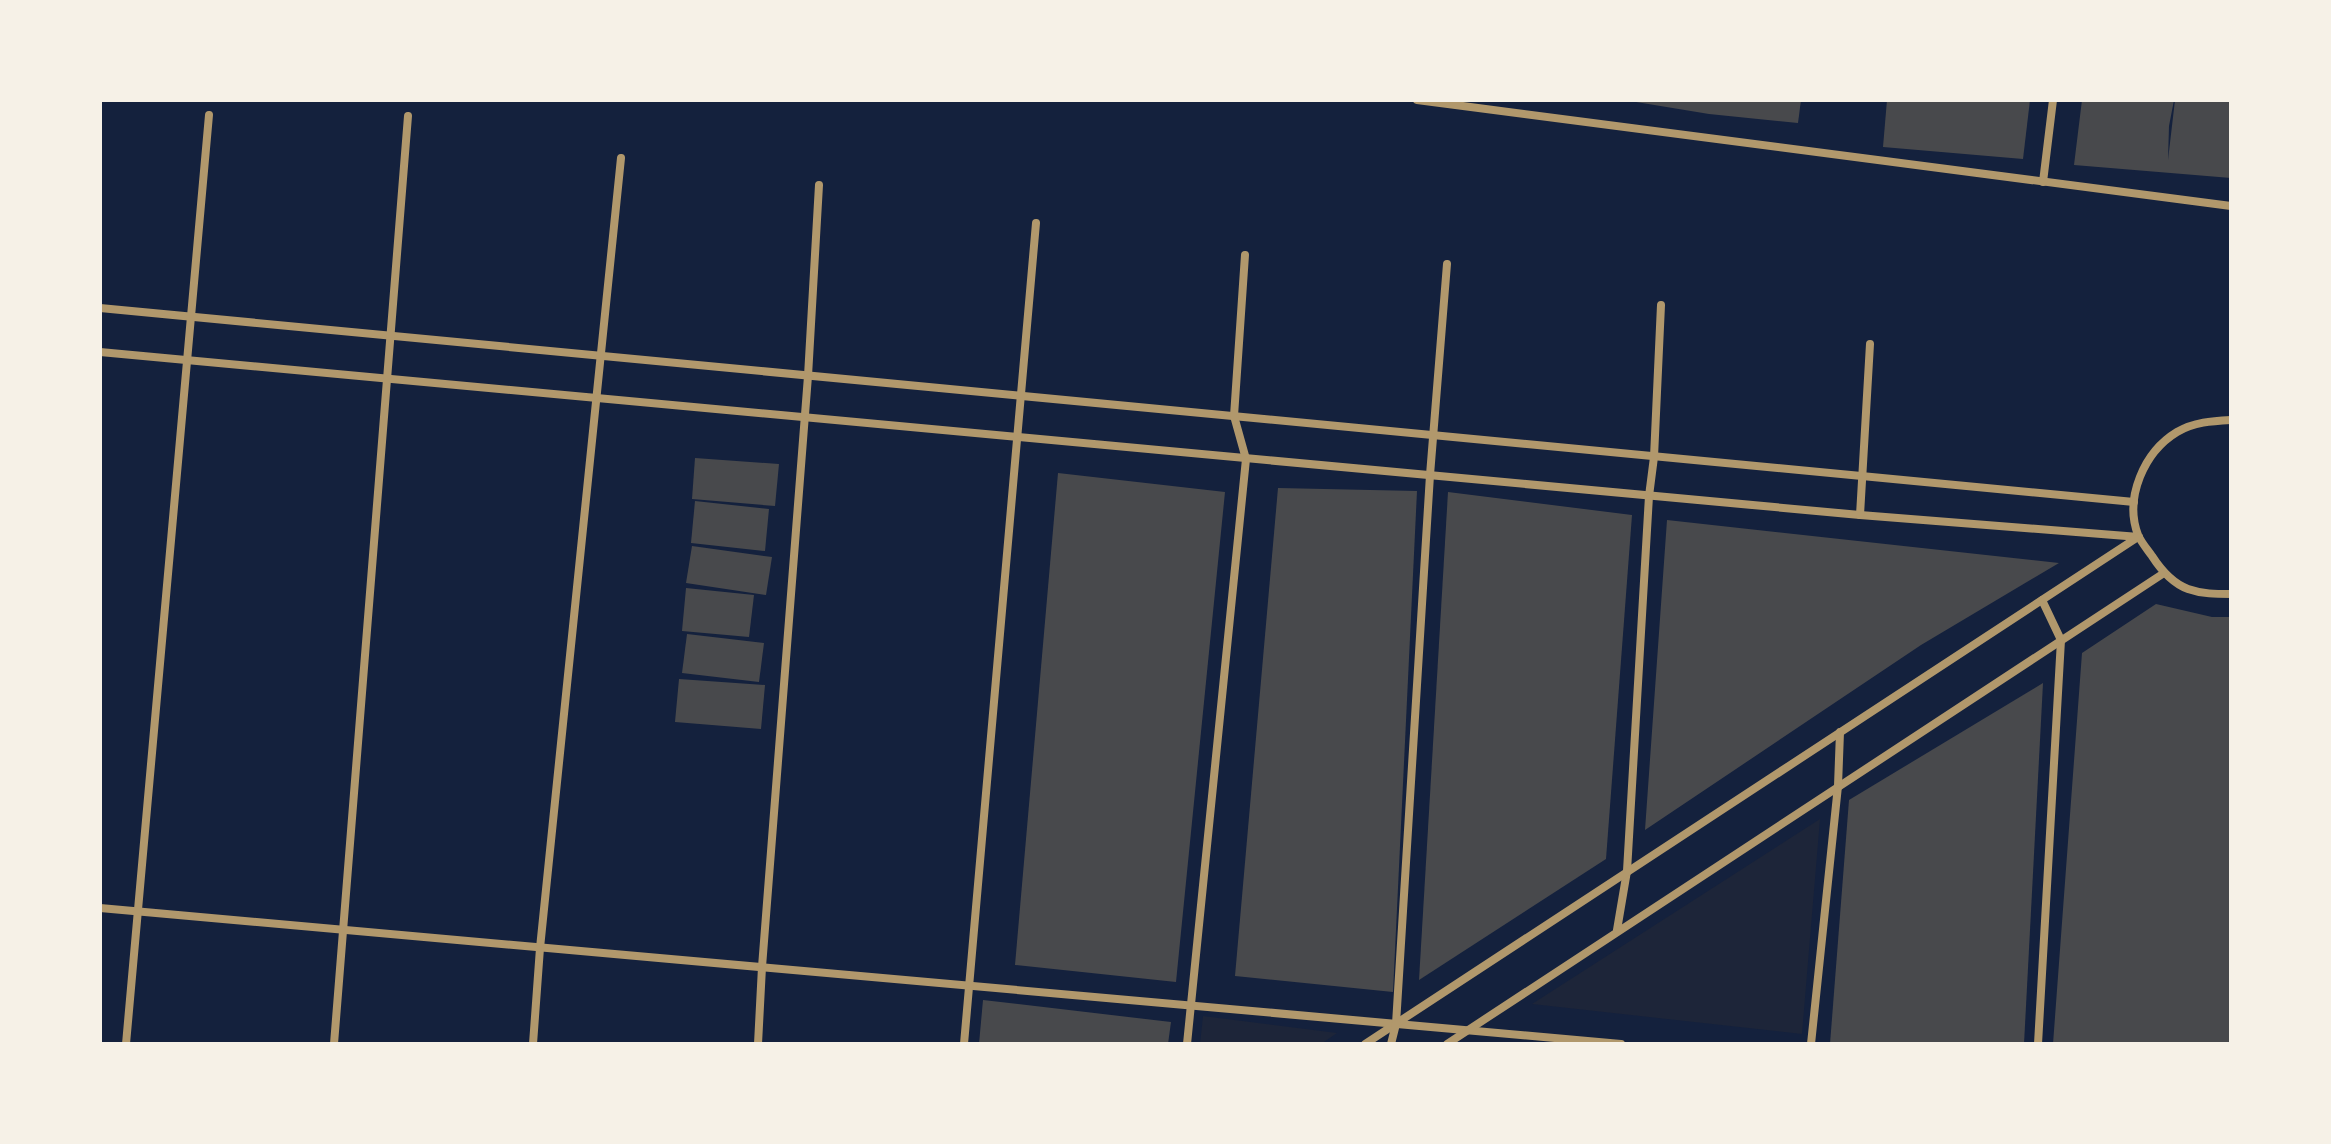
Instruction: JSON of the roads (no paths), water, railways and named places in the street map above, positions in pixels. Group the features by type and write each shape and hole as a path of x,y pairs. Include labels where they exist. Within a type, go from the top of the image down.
{"street":[{"path":"1417,100 2231,206"},
{"path":"2043,182 2053,100"},
{"path":"126,1044 209,115"},
{"path":"334,1044 408,116"},
{"path":"533,1044 540,948 621,158"},
{"path":"758,1044 808,376 819,185"},
{"path":"964,1044 1036,223"},
{"path":"1187,1044 1246,459 1234,416 1245,255"},
{"path":"1391,1044 1396,1024 1430,475 1447,264"},
{"path":"1617,930 1627,871 1661,305"},
{"path":"100,308 2134,502"},
{"path":"1860,515 1870,344"},
{"path":"100,352 1649,496 2139,537"},
{"path":"2231,420 2204,421 2177,432 2155,450 2140,474 2134,502 2139,537 2164,573 2186,588 2211,594 2231,594"},
{"path":"1365,1044 2139,537"},
{"path":"1447,1044 2164,573"},
{"path":"2038,1044 2061,640 2042,600"},
{"path":"1811,1044 1838,786 1840,732"},
{"path":"100,908 1621,1044"}]}
